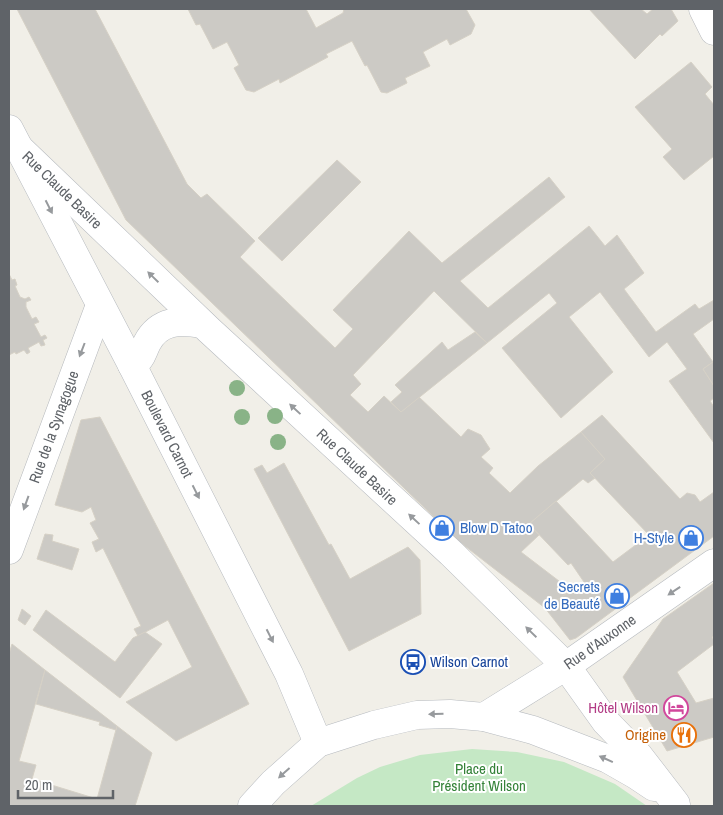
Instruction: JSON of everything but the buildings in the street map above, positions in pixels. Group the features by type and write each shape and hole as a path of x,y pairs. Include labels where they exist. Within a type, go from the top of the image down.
{"main road":[{"path":"703,9 714,31"},
{"name":"Boulevard Carnot","path":"14,138 289,674 318,743"},
{"name":"Rue Claude Basire","path":"14,138 202,324 451,553 566,666 606,722 639,756 677,805"},
{"name":"Rue de la Synagogue","path":"9,550 100,304"},
{"path":"132,365 140,360 147,343 156,332 168,324 183,321 202,324"},
{"name":"Rue d'Auxonne","path":"484,718 566,666 714,563"},
{"path":"252,806 273,782 318,743 374,725 417,715 450,714 484,718 533,730 608,759 636,775 677,805"}],"green space":[{"name":"Place du Président Wilson","path":"472,749 517,752 564,762 615,784 647,806 311,806 357,778 380,767 420,755"}],"place":[{"name":"Blow D Tatoo","path":"442,528"},
{"name":"H-Style","path":"691,538"},
{"name":"Secrets de Beauté","path":"617,596"},
{"name":"Wilson Carnot","path":"413,662"},
{"name":"Hôtel Wilson","path":"676,708"},
{"name":"Origine","path":"684,735"}]}
